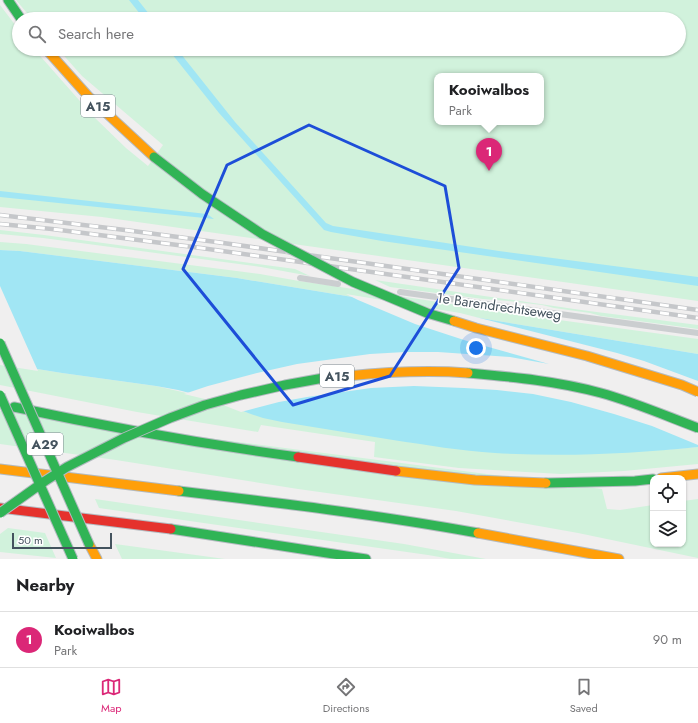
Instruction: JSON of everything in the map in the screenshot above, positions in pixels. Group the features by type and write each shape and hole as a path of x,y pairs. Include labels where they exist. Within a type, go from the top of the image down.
{"highway":[{"path":"8,0 16,12"},
{"name":"A15","path":"52,56 88,96 154,157 202,194 262,234 353,282 427,312 476,328 587,356 682,385 698,392"},
{"name":"A29","path":"0,343 95,559"},
{"name":"A15","path":"0,513 62,471 111,445 161,422 207,405 263,389 298,382 342,376 403,372 464,372 506,376 598,392 649,409 698,428"},
{"name":"A29","path":"0,395 73,559"},
{"path":"0,404 89,423 231,448 408,473 476,480 544,483 650,479"},
{"path":"0,469 325,509 445,528 619,559"},
{"path":"686,475 698,474"},
{"path":"0,508 184,531 366,559"}],"lane":[{"name":"1e Barendrechtseweg","path":"300,278 698,333"}],"highlighted area":[{"path":"309,125 445,186 459,268 390,376 293,405 183,269 227,165"}],"green space":[{"path":"16,0 698,0 698,301 102,217 0,207 0,5 12,21 12,56 40,56 94,117 126,148 148,166 163,145 82,76 64,56 686,56 686,12 26,12"},
{"path":"0,230 295,269 310,276 261,267 43,238 0,234"},
{"path":"0,242 260,274 530,316 698,339 698,354 237,278 20,251 0,250"},
{"path":"375,280 581,310 698,325 698,329 601,316 542,305 390,287"},
{"path":"0,363 156,386 213,399 248,413 662,450 698,447 698,464 624,471 561,474 459,468 374,457 375,442 261,425 258,432 137,412 0,385"},
{"path":"0,411 602,489 607,509 620,510 650,505 650,547 686,547 686,501 698,499 698,558 578,533 456,511 298,489 116,460 0,444"},
{"path":"95,499 404,544 486,559 451,559 99,508"},
{"path":"8,528 45,533 56,558 0,552 0,534"},
{"path":"115,544 225,559 122,559"}],"water":[{"path":"129,0 138,0 147,12 138,12"},
{"path":"174,56 183,56 235,122 326,223 333,226 499,251 698,277 698,286 382,241 324,230 219,113"},
{"path":"0,191 207,214 214,219 0,197"},
{"path":"0,250 20,251 237,278 698,354 698,447 622,453 571,455 495,453 457,449 393,440 263,418 213,399 178,390 0,363"}],"pier":[{"path":"0,286 38,371 0,365"},
{"path":"346,294 460,313 617,353 644,361 698,381 698,445 652,426 571,402 533,394 497,390 414,386 371,388 279,402 241,412 213,401 184,394 208,386 297,364 370,354 438,352 510,357 549,364 467,341 415,324"}],"railway":[{"path":"0,215 216,242 698,310"},
{"path":"0,224 52,229 201,248 698,318"}],"traffic: fast":[{"path":"8,0 16,12"},
{"path":"154,157 202,194 262,234 353,282 427,313 454,321"},
{"path":"0,343 89,544"},
{"path":"468,373 535,380 585,389 650,409 698,428"},
{"path":"0,513 67,467 124,438 170,418 205,405 241,395 329,377 347,376"},
{"path":"0,395 73,559"},
{"path":"14,407 155,435 298,457"},
{"path":"546,483 650,479"},
{"path":"179,491 366,515 478,533"},
{"path":"171,529 366,559"}],"traffic: slow":[{"path":"52,56 88,96 154,157"},
{"path":"454,321 587,356 682,385 698,392"},
{"path":"347,376 408,372 468,373"},
{"path":"0,469 179,491"},
{"path":"396,471 475,480 546,483"},
{"path":"686,475 698,474"},
{"path":"478,533 619,559"},
{"path":"89,544 97,559"}],"traffic: jam":[{"path":"298,457 396,471"},
{"path":"0,508 171,529"}],"place":[{"name":"Kooiwalbos","path":"489,171"}]}
